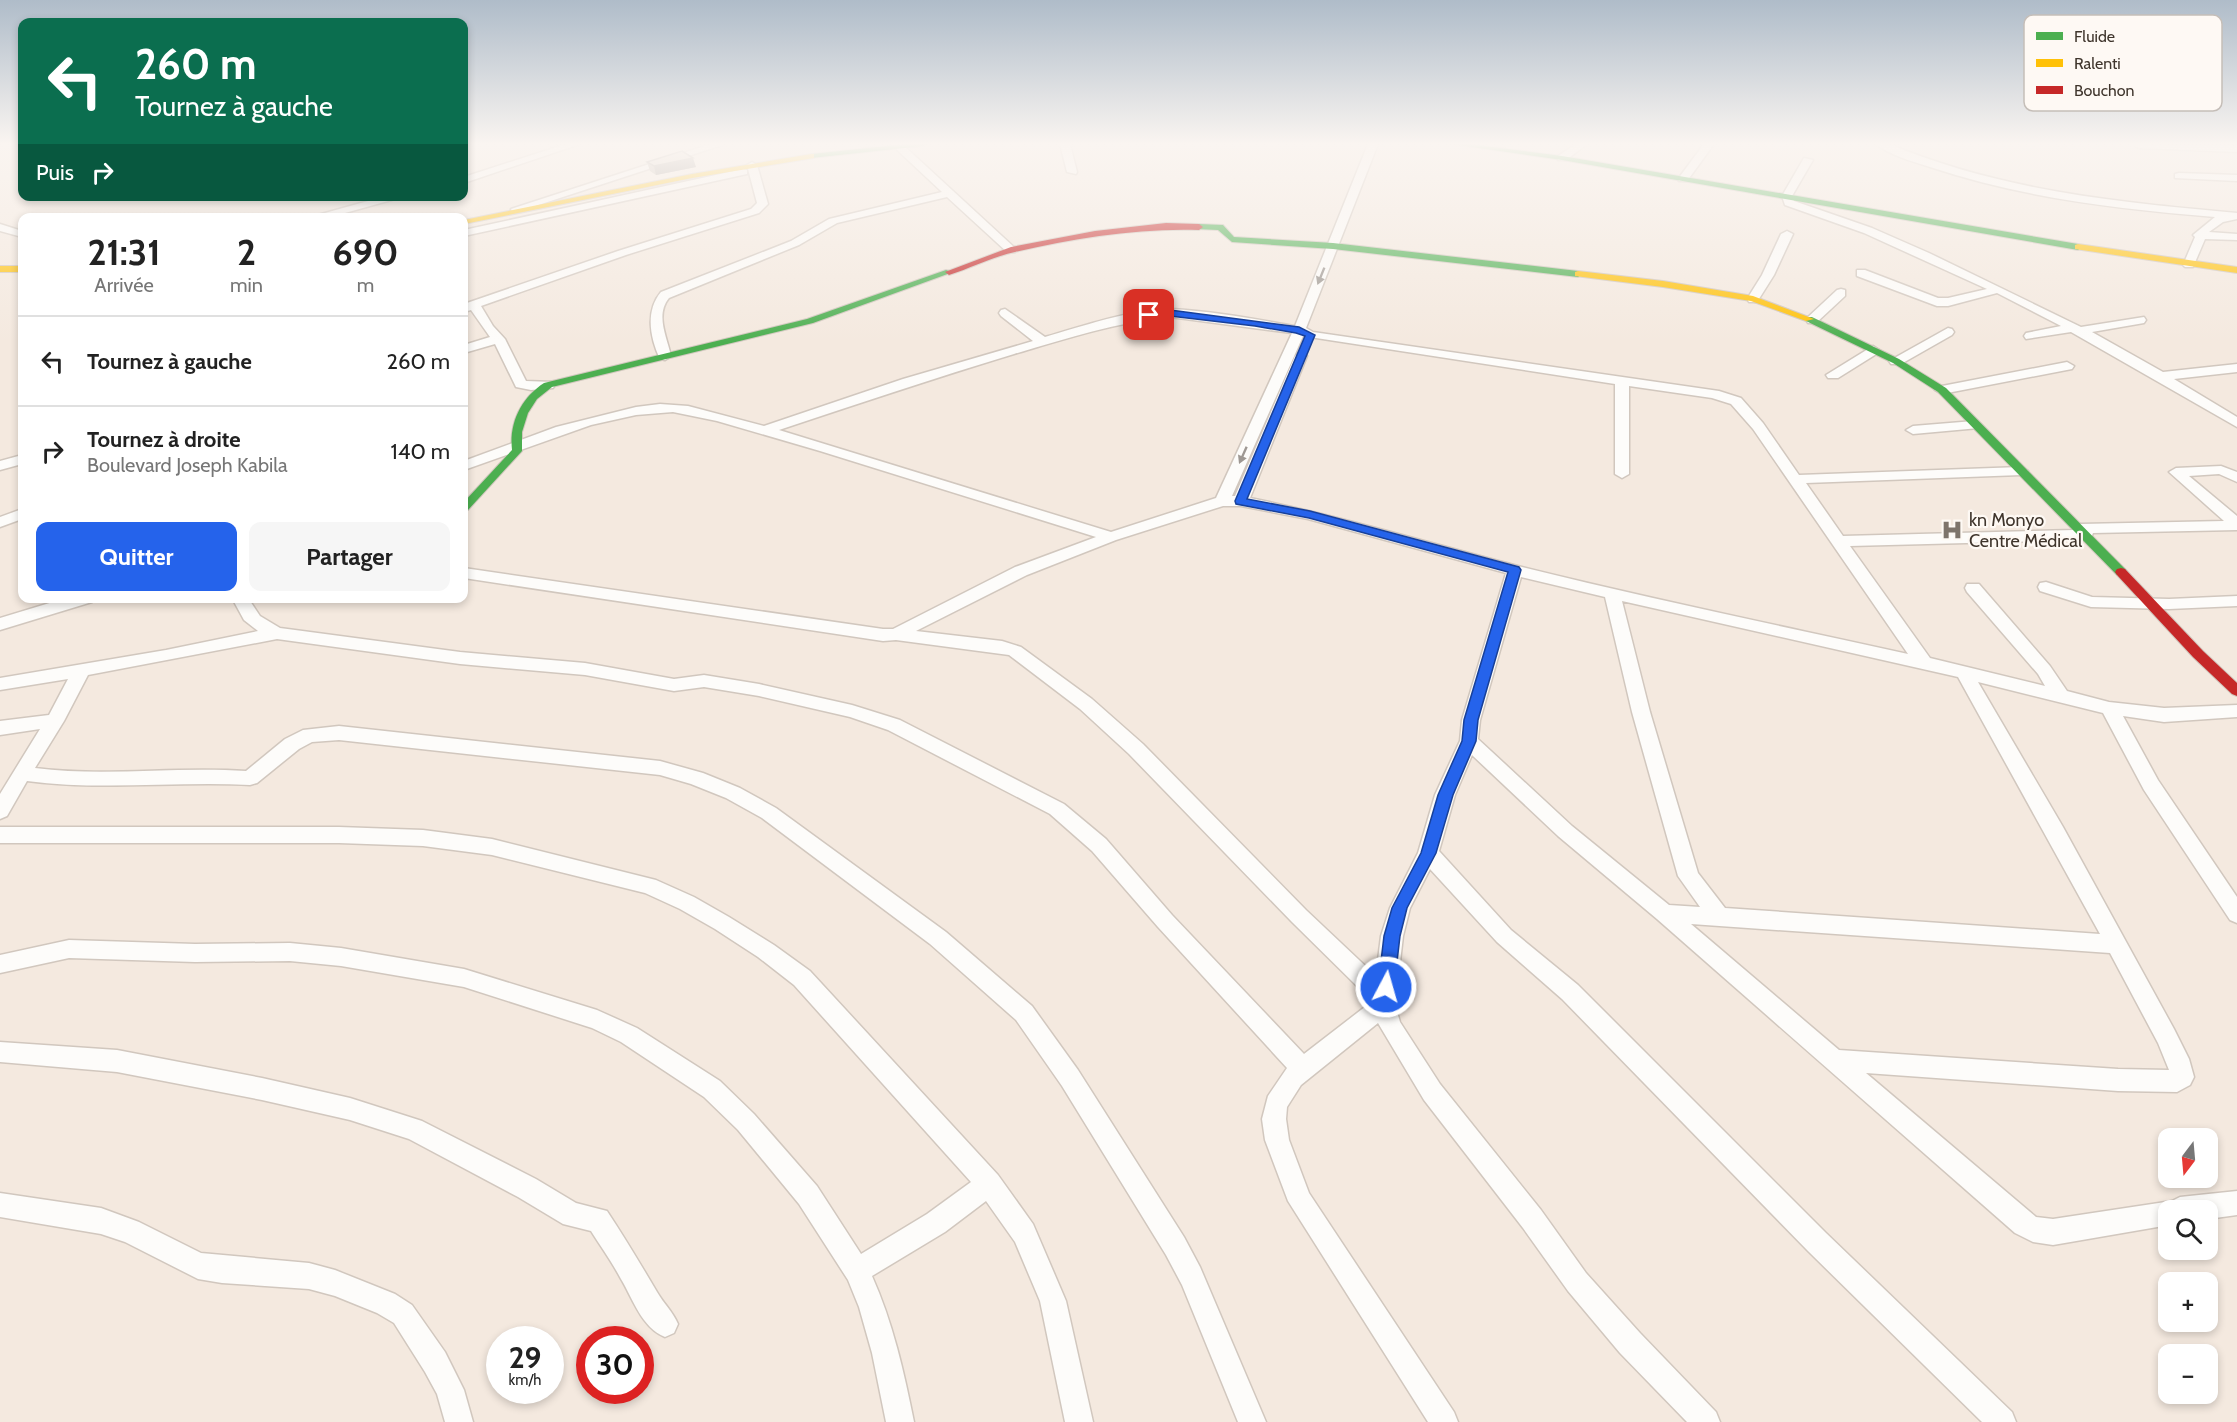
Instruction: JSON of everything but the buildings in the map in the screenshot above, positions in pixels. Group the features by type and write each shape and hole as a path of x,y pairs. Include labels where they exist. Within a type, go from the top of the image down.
{"main road":[{"path":"468,221 528,210"},
{"path":"1872,210 2189,264 2237,270"},
{"path":"468,504 517,451 522,412 539,389 548,385 810,321 1011,250 1095,234 1166,226 1220,227 1232,239 1338,247 1663,284 1753,299 1812,320 1896,361 1942,390 1974,425 2084,532 2149,603 2237,691"},
{"path":"0,269 18,269"}],"street":[{"path":"493,217 514,210"},
{"path":"468,232 565,210"},
{"path":"548,385 521,384 499,339 469,306 622,253 756,210"},
{"path":"665,356 656,325 661,298 665,295 795,243 833,221 877,210"},
{"path":"967,210 1011,250"},
{"path":"1240,501 1350,210"},
{"path":"1338,247 1357,210"},
{"path":"1810,210 1879,235 1996,290 2163,376 2237,423"},
{"path":"2176,210 2233,216"},
{"path":"2189,264 2199,235 2218,219 2233,216"},
{"path":"0,227 18,233"},
{"path":"1753,299 1768,275 1787,234"},
{"path":"2199,235 2237,237"},
{"path":"1861,273 1938,302 1948,302 1996,290"},
{"path":"1812,320 1841,293"},
{"path":"1005,313 1043,342"},
{"path":"765,430 908,382 1086,329 1170,313 1714,394 1736,401 1798,479 1924,663"},
{"path":"2030,336 2140,320"},
{"path":"1896,361 1948,332"},
{"path":"1222,501 1304,333"},
{"path":"468,348 499,339"},
{"path":"1833,375 1873,350"},
{"path":"1942,390 2067,366"},
{"path":"2163,376 2237,368"},
{"path":"1622,381 1622,474"},
{"path":"468,464 516,446 622,414 662,408 687,411 765,430 885,465 1111,537"},
{"path":"1913,430 1974,425"},
{"path":"0,466 18,460"},
{"path":"2237,478 2221,470 2176,471 2237,524"},
{"path":"1798,479 2021,471"},
{"path":"896,634 1021,570 1111,537 1222,501 1240,501 1310,515 1515,570 1924,663 2109,708 2164,715 2237,711"},
{"path":"0,522 18,515"},
{"path":"1841,542 2237,524"},
{"path":"1444,1422 1318,1230 1291,1181 1277,1140 1274,1119 1276,1104 1302,1068 1335,1046 1384,1005 1392,936 1400,908 1428,853 1445,795 1469,741 1471,720 1515,570"},
{"path":"468,574 883,635 896,634 1002,647 1015,651 1086,704 1136,749 1299,916 1372,986 1384,1005 1390,1026 1423,1080 1532,1219 1577,1282 1630,1343 1706,1422"},
{"path":"2046,587 2091,602 2237,601"},
{"path":"1973,588 2044,670 2061,696"},
{"path":"1612,593 1641,712 1688,876 1719,916"},
{"path":"0,624 69,603"},
{"path":"242,603 257,626 277,633 460,658 585,669 674,685 704,681 759,690 852,711 894,725 1057,809 1073,821 1099,845 1165,921 1302,1068"},
{"path":"0,684 166,657 277,633"},
{"path":"0,811 81,671"},
{"path":"1834,1060 2118,1080 2177,1081 2182,1077 2182,1071 2116,944 2016,760 1964,673"},
{"path":"2109,708 2151,785 2237,914"},
{"path":"0,728 54,721"},
{"path":"21,773 67,779 201,775 250,778 292,744 309,735 339,733 660,768 733,792 769,813 938,938 1024,1013 1070,1078 1175,1246 1191,1276 1252,1422"},
{"path":"1469,741 1565,831 1664,913 2012,1215 2033,1229 2053,1232 2158,1214"},
{"path":"0,835 210,834 423,838 492,847 649,886 687,903 765,951 802,978 989,1184 1024,1233 1053,1301 1079,1422"},
{"path":"1428,853 1504,936 1578,1000 1817,1242 2002,1422"},
{"path":"1664,913 2116,944"},
{"path":"0,964 69,949 195,953 290,952 464,978 597,1020 664,1056 712,1089 746,1122 808,1195 856,1270 872,1306 886,1353 900,1422"},
{"path":"0,1052 46,1058 117,1061 350,1109 414,1129 527,1188 572,1215 598,1220 653,1310 665,1324"},
{"path":"856,1270 936,1223 989,1184"},
{"path":"2218,1205 2237,1203"},
{"path":"0,1205 101,1221 130,1231 198,1266 222,1270 309,1276 335,1283 386,1303 403,1314 435,1362 450,1390 459,1422"}],"traffic: fast":[{"path":"1866,210 2078,247"},
{"path":"1199,227 1220,227 1232,239 1333,246 1578,274"},
{"path":"468,504 517,451 517,432 522,413 533,397 548,385 810,321 949,272"},
{"path":"1809,319 1896,361 1942,390 2121,572"}],"traffic: slow":[{"path":"468,221 522,210"},
{"path":"2078,247 2237,270"},
{"path":"0,269 18,269"},
{"path":"1578,274 1663,284 1753,299 1809,319"}],"traffic: jam":[{"path":"949,272 1011,250 1095,234 1166,226 1199,227"},
{"path":"2121,572 2198,654 2237,691"}],"place":[{"name":"kn Monyo Centre Médical","path":"1952,530"}],"route":[{"path":"1149,315 1170,313 1255,323 1299,330 1310,335 1240,501 1310,515 1515,570 1471,720 1469,741 1445,795 1428,853 1400,908 1392,936 1386,987"}]}
